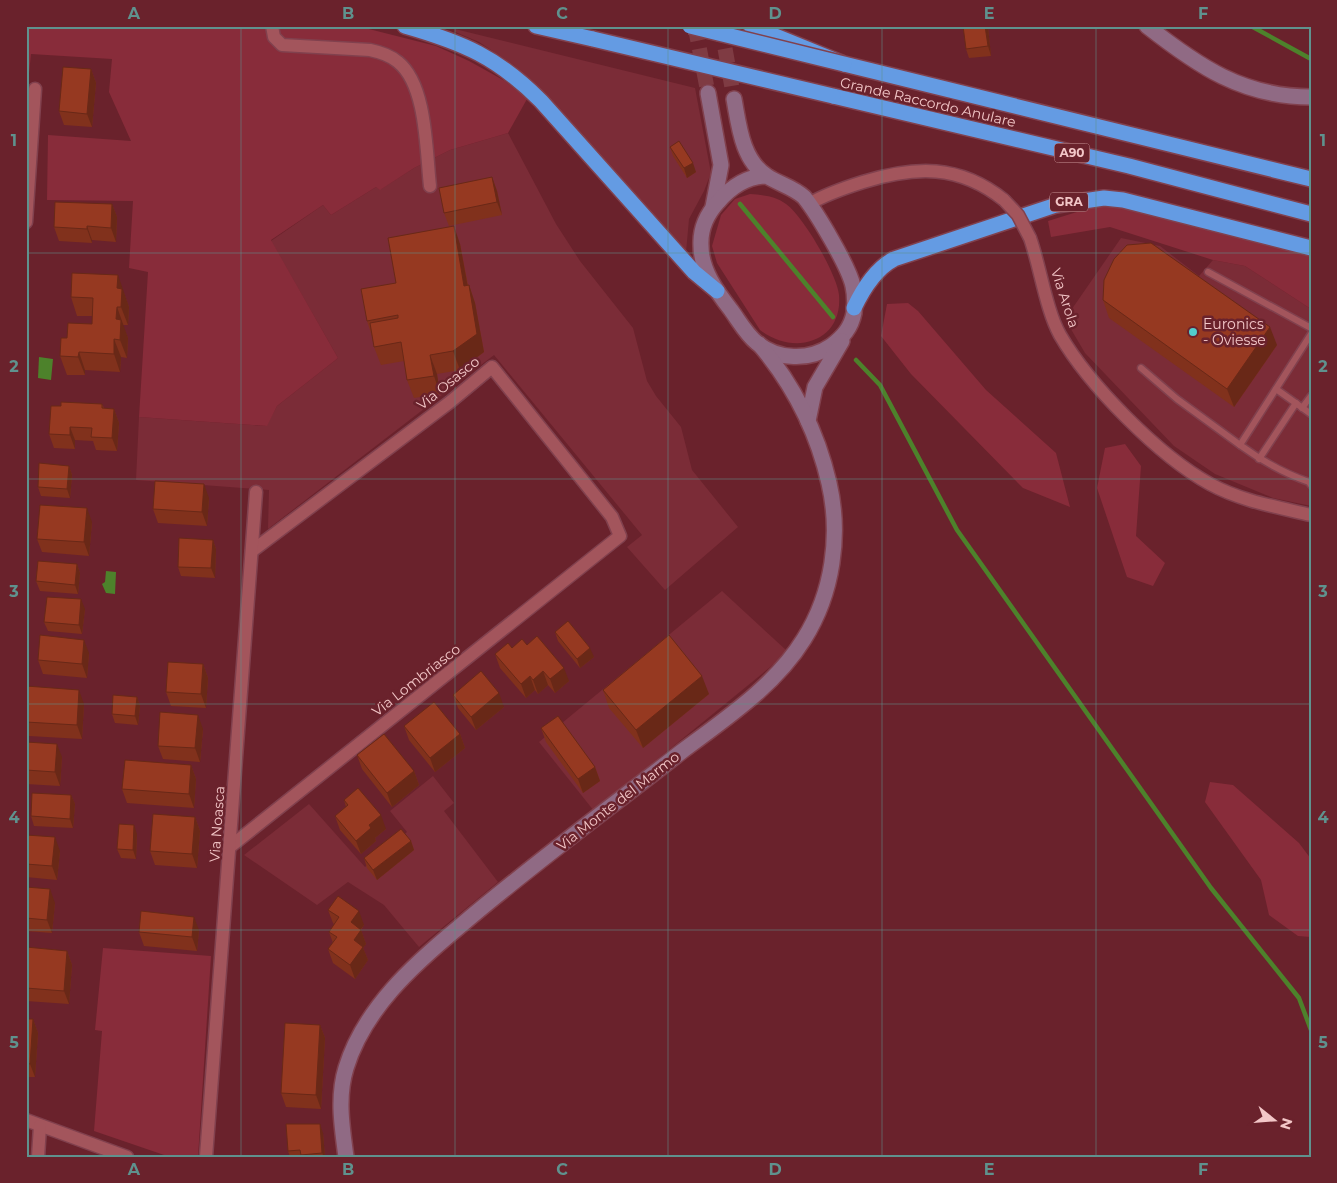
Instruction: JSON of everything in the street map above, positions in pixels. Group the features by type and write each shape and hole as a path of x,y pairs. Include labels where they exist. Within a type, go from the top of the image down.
{"highway":[{"path":"405,26 472,48 516,78 541,101 694,272 717,291"},
{"name":"Grande Raccordo Anulare","path":"536,26 1130,166 1311,214"},
{"name":"Grande Raccordo Anulare","path":"690,26 1311,179"},
{"path":"751,26 844,64"},
{"name":"GRA","path":"854,308 868,283 885,265 894,259 1056,205 1090,198 1123,200 1311,248"}],"street":[{"path":"272,26 274,37 282,45 370,50 384,54 398,62 412,81 419,102 430,186"},
{"path":"1147,26 1184,55 1216,75 1266,93 1311,97"},
{"path":"26,222 36,89"},
{"path":"708,93 721,166 712,208 703,227 700,247 706,270 717,291 758,344 784,355 806,356 829,347 847,332"},
{"path":"734,99 746,150 756,167 767,176 794,189 810,204 854,287 854,308 847,332 815,388 808,422"},
{"name":"Via Arola","path":"810,204 831,193 875,179 917,171 943,171 968,177 1004,200 1018,215 1030,238 1060,334 1091,378 1153,443 1172,460 1211,485 1259,503 1311,515"},
{"path":"712,208 736,185 753,178 767,176"},
{"name":"Via Monte del Marmo","path":"346,1157 341,1114 345,1070 362,1032 394,987 425,955 494,897 744,703 786,664 806,637 827,587 832,562 835,532 832,503 826,470 808,422 787,380 758,344"},
{"name":"Via Osasco","path":"252,551 450,402 492,367 612,517 620,536"},
{"name":"Via Noasca","path":"206,1157 231,846 256,492"},
{"name":"Via Lombriasco","path":"231,846 620,536"},
{"path":"26,1120 127,1157"},
{"path":"38,1157 40,1126"}],"lane":[{"path":"1208,272 1311,328"},
{"path":"1240,445 1311,334"},
{"path":"1140,368 1177,399 1259,459 1285,473 1309,482 1311,486"},
{"path":"1276,389 1311,414"},
{"path":"1259,459 1299,406 1311,396"}],"shaded area":[{"path":"26,26 357,26 436,46 469,61 505,81 527,99 508,133 450,150 414,168 380,190 376,187 331,215 323,205 271,240 338,358 277,406 267,426 139,417 148,272 129,268 133,201 47,200 48,135 131,141 109,92 112,59 31,54 26,103"},
{"path":"455,29 695,88 711,173 689,219 686,252 564,115 515,66 479,42 455,32"},
{"path":"508,133 556,224 580,261 633,328 647,381 656,396 681,427 692,470 738,527 665,590 627,547 642,535 494,355 268,529 269,490 136,480 139,417 266,426 277,406 338,358 271,241 323,205 331,215 376,187 381,189 414,168 450,150"},
{"path":"750,194 778,199 793,210 810,233 826,260 837,286 839,295 838,311 833,324 824,334 813,340 801,343 787,342 773,338 760,330 717,263 712,246 721,215 735,199"},
{"path":"1109,202 1311,257 1311,309 1245,266 1213,260 1110,227 1051,237 1048,221"},
{"path":"1121,238 1160,246 1199,276 1213,260 1245,266 1311,309 1311,506 1273,498 1215,474 1174,446 1085,353 1065,319"},
{"path":"908,303 918,311 986,390 1056,453 1070,507 1023,488 911,374 881,336 887,304"},
{"path":"39,357 53,359 51,380 38,378"},
{"path":"1125,444 1141,466 1136,536 1165,563 1153,586 1127,577 1097,488 1105,448"},
{"path":"106,571 116,572 115,594 106,593 102,584 105,582"},
{"path":"722,591 786,650 774,664 594,811 539,742"},
{"path":"433,776 454,803 444,811 498,882 419,947 384,905 348,882 317,905 244,855 309,804 365,867 407,832 390,811"},
{"path":"1210,782 1233,785 1299,843 1311,859 1311,937 1298,936 1269,915 1261,880 1205,802"},
{"path":"103,948 211,956 198,1157 170,1157 94,1131 102,1031 95,1030"}],"building":[{"path":"963,26 985,26 988,46 966,49"},
{"path":"63,67 91,69 87,114 59,111"},
{"path":"679,141 693,163 684,168 670,147"},
{"path":"492,177 497,202 444,213 439,188"},
{"path":"55,202 112,204 111,228 87,226 87,229 54,227"},
{"path":"454,226 464,286 469,285 477,334 453,351 430,355 434,376 407,380 401,342 374,347 370,323 398,318 398,315 367,321 361,289 396,283 388,238"},
{"name":"Euronics - Oviesse","path":"1151,243 1270,327 1227,389 1103,300 1104,280 1114,259 1127,245"},
{"path":"72,273 118,275 117,288 122,289 121,307 117,307 116,319 121,320 120,340 114,339 114,354 79,352 78,357 60,356 61,338 67,338 68,323 92,324 93,298 71,297"},
{"path":"61,402 102,404 102,408 114,409 112,438 91,437 92,428 70,427 70,435 49,434 51,406 61,406"},
{"path":"39,463 69,466 67,489 38,487"},
{"path":"155,481 204,484 202,512 153,509"},
{"path":"40,505 87,508 84,542 37,539"},
{"path":"179,538 213,540 211,568 178,567"},
{"path":"38,561 77,564 75,585 36,581"},
{"path":"47,597 81,599 79,625 44,622"},
{"path":"568,621 590,648 577,659 555,632"},
{"path":"40,635 84,640 82,664 38,660"},
{"path":"669,635 702,676 636,730 603,690"},
{"path":"537,636 564,668 550,679 543,671 533,680 530,676 521,684 495,654 508,643 512,648 522,639 527,645"},
{"path":"168,662 203,664 201,694 166,692"},
{"path":"481,671 499,693 471,717 453,695"},
{"path":"26,686 79,690 77,725 26,722"},
{"path":"113,695 137,697 135,716 112,714"},
{"path":"434,702 460,734 430,758 404,726"},
{"path":"160,712 198,715 195,748 158,746"},
{"path":"558,716 595,767 578,779 541,728"},
{"path":"384,734 414,771 387,793 357,755"},
{"path":"26,742 57,744 55,772 26,770"},
{"path":"125,760 191,765 189,794 122,789"},
{"path":"358,788 381,815 369,825 371,828 356,841 335,816 348,805 344,800"},
{"path":"32,793 71,795 70,819 31,816"},
{"path":"153,814 195,817 192,854 150,851"},
{"path":"119,824 134,825 133,850 117,849"},
{"path":"401,829 411,841 373,870 364,858"},
{"path":"26,835 55,837 52,866 26,864"},
{"path":"26,887 50,889 47,920 26,918"},
{"path":"338,896 359,911 351,922 361,930 354,940 363,947 350,965 328,949 337,937 329,932 339,917 328,910"},
{"path":"141,911 194,917 192,937 139,932"},
{"path":"26,947 67,951 64,991 26,988"},
{"path":"26,1019 33,1019 30,1064 26,1063"},
{"path":"285,1023 320,1025 316,1095 281,1093"},
{"path":"286,1124 320,1124 322,1153 301,1155 300,1150 288,1151"}],"waterway":[{"path":"1251,26 1311,59"},
{"path":"740,204 833,317"},
{"path":"856,360 880,385 957,530 1211,888 1299,998 1311,1030"}],"tunnel":[{"path":"695,26 708,93"},
{"path":"721,26 734,99"}],"place":[{"name":"Euronics - Oviesse","path":"1193,332"}]}
